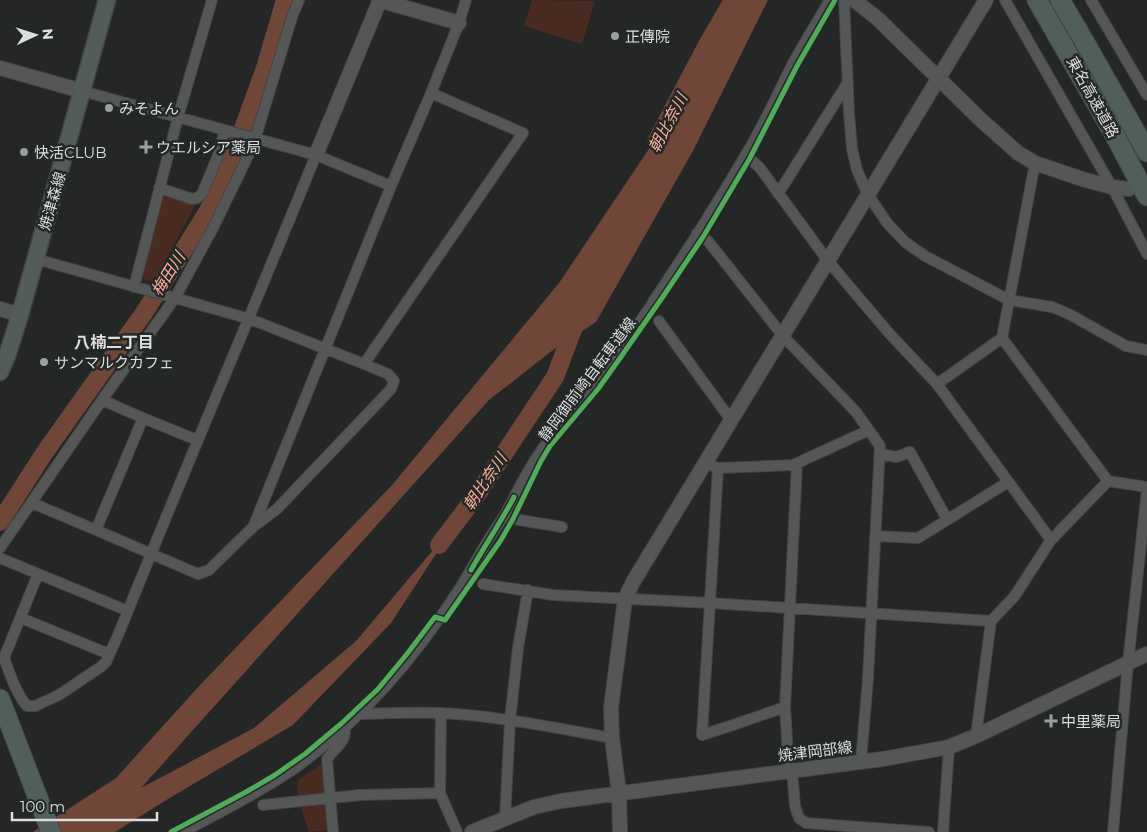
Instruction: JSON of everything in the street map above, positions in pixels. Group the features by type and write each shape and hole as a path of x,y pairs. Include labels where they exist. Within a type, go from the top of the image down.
{"highway":[{"name":"東名高速道路","path":"1037,0 1147,196"},
{"name":"東名高速道路","path":"1060,0 1147,152"},
{"path":"0,699 8,743 37,832"},
{"path":"8,743 51,832"}],"main road":[{"name":"焼津森線","path":"0,372 20,315 107,0"}],"street":[{"path":"137,288 159,188 212,0"},
{"path":"0,548 172,297 212,230 253,138 299,0"},
{"path":"38,574 4,658 15,686 27,706 35,706 60,695 106,662 197,440 250,319 380,0 459,23"},
{"path":"253,527 391,186 431,93 459,23 466,0"},
{"path":"183,832 249,796 308,758 360,714 411,658 460,589 546,443 614,358 658,295 697,234 746,155 793,64 830,0"},
{"path":"844,0 852,149 857,170 868,195 888,224 905,242 925,256 1009,300 1052,307 1069,314 1126,346 1147,350"},
{"path":"854,0 878,19 938,79 1018,153 1035,163 1082,179 1112,187 1129,188"},
{"path":"620,832 619,793 612,738 611,708 625,599 633,582 712,466 731,420 986,0"},
{"path":"1005,0 1112,187 1147,254"},
{"path":"1091,0 1147,95"},
{"path":"0,68 316,155 391,186"},
{"path":"778,194 848,81"},
{"path":"364,364 523,134 431,93"},
{"path":"159,188 192,199 202,194 227,131"},
{"path":"746,155 760,168 828,261 888,332 938,384 1051,540"},
{"path":"938,384 1002,338 1035,163"},
{"path":"697,234 708,241 783,336 856,412 880,446 861,761"},
{"path":"32,503 198,574 209,570 253,527 277,509 391,389 394,380 388,374 250,319 36,259"},
{"path":"0,309 20,315"},
{"path":"658,321 731,420"},
{"path":"1002,338 1108,481 1147,489 1128,663 1114,832"},
{"path":"102,400 197,440"},
{"path":"96,530 143,418"},
{"path":"712,466 793,465 869,430"},
{"path":"880,454 896,458 910,452 947,519"},
{"path":"798,463 785,707 795,806 799,818 806,823 929,832"},
{"path":"712,466 710,603 702,735 785,707"},
{"path":"976,736 991,621 1014,597 1051,540 1108,481"},
{"path":"875,536 918,538 1008,482"},
{"path":"504,516 562,527"},
{"path":"0,558 128,610"},
{"path":"483,584 553,595 991,621"},
{"path":"505,819 510,720 518,648 528,590"},
{"path":"21,618 109,654"},
{"name":"焼津岡部線","path":"472,832 546,804 883,759 949,747 976,736 1147,654"},
{"path":"360,714 441,713 510,720 612,738"},
{"path":"441,713 440,793 457,832"},
{"path":"333,832 327,759 346,735 346,727"},
{"path":"943,832 949,747"},
{"path":"263,805 330,797 440,793"},
{"path":"803,832 804,821"}],"shaded area":[{"path":"532,0 595,1 582,44 524,26"},
{"path":"167,197 195,205 154,283 139,277 162,198"},
{"path":"324,762 327,795 298,798 297,781"},
{"path":"327,801 329,830 309,832 300,805"}],"water":[{"path":"731,0 768,0 694,149 596,322 553,350 489,400 141,788 254,728 356,641 456,523 391,623 293,725 115,832 33,832 116,778 200,685 393,484 559,283 667,122"}],"waterway":[{"name":"梅田川","path":"0,522 45,452 144,313 208,211 236,148 265,68 285,0"},
{"name":"朝比奈川","path":"656,142 733,0"},
{"name":"朝比奈川","path":"439,545 476,496 555,377 577,319"}],"cycle path":[{"name":"静岡御前崎自転車道線","path":"171,832 246,792 305,754 378,689 435,617 445,620 501,540 550,446 598,389 703,237 750,158 797,66 835,0"},
{"path":"471,570 514,497"}],"place":[{"name":"正傳院","path":"615,36"},
{"name":"みそよん","path":"109,108"},
{"name":"ウエルシア薬局","path":"146,147"},
{"name":"快活CLUB","path":"24,152"},
{"name":"サンマルクカフェ","path":"44,362"},
{"name":"中里薬局","path":"1051,721"}],"district":[{"name":"八楠二丁目","path":"114,342"}]}
